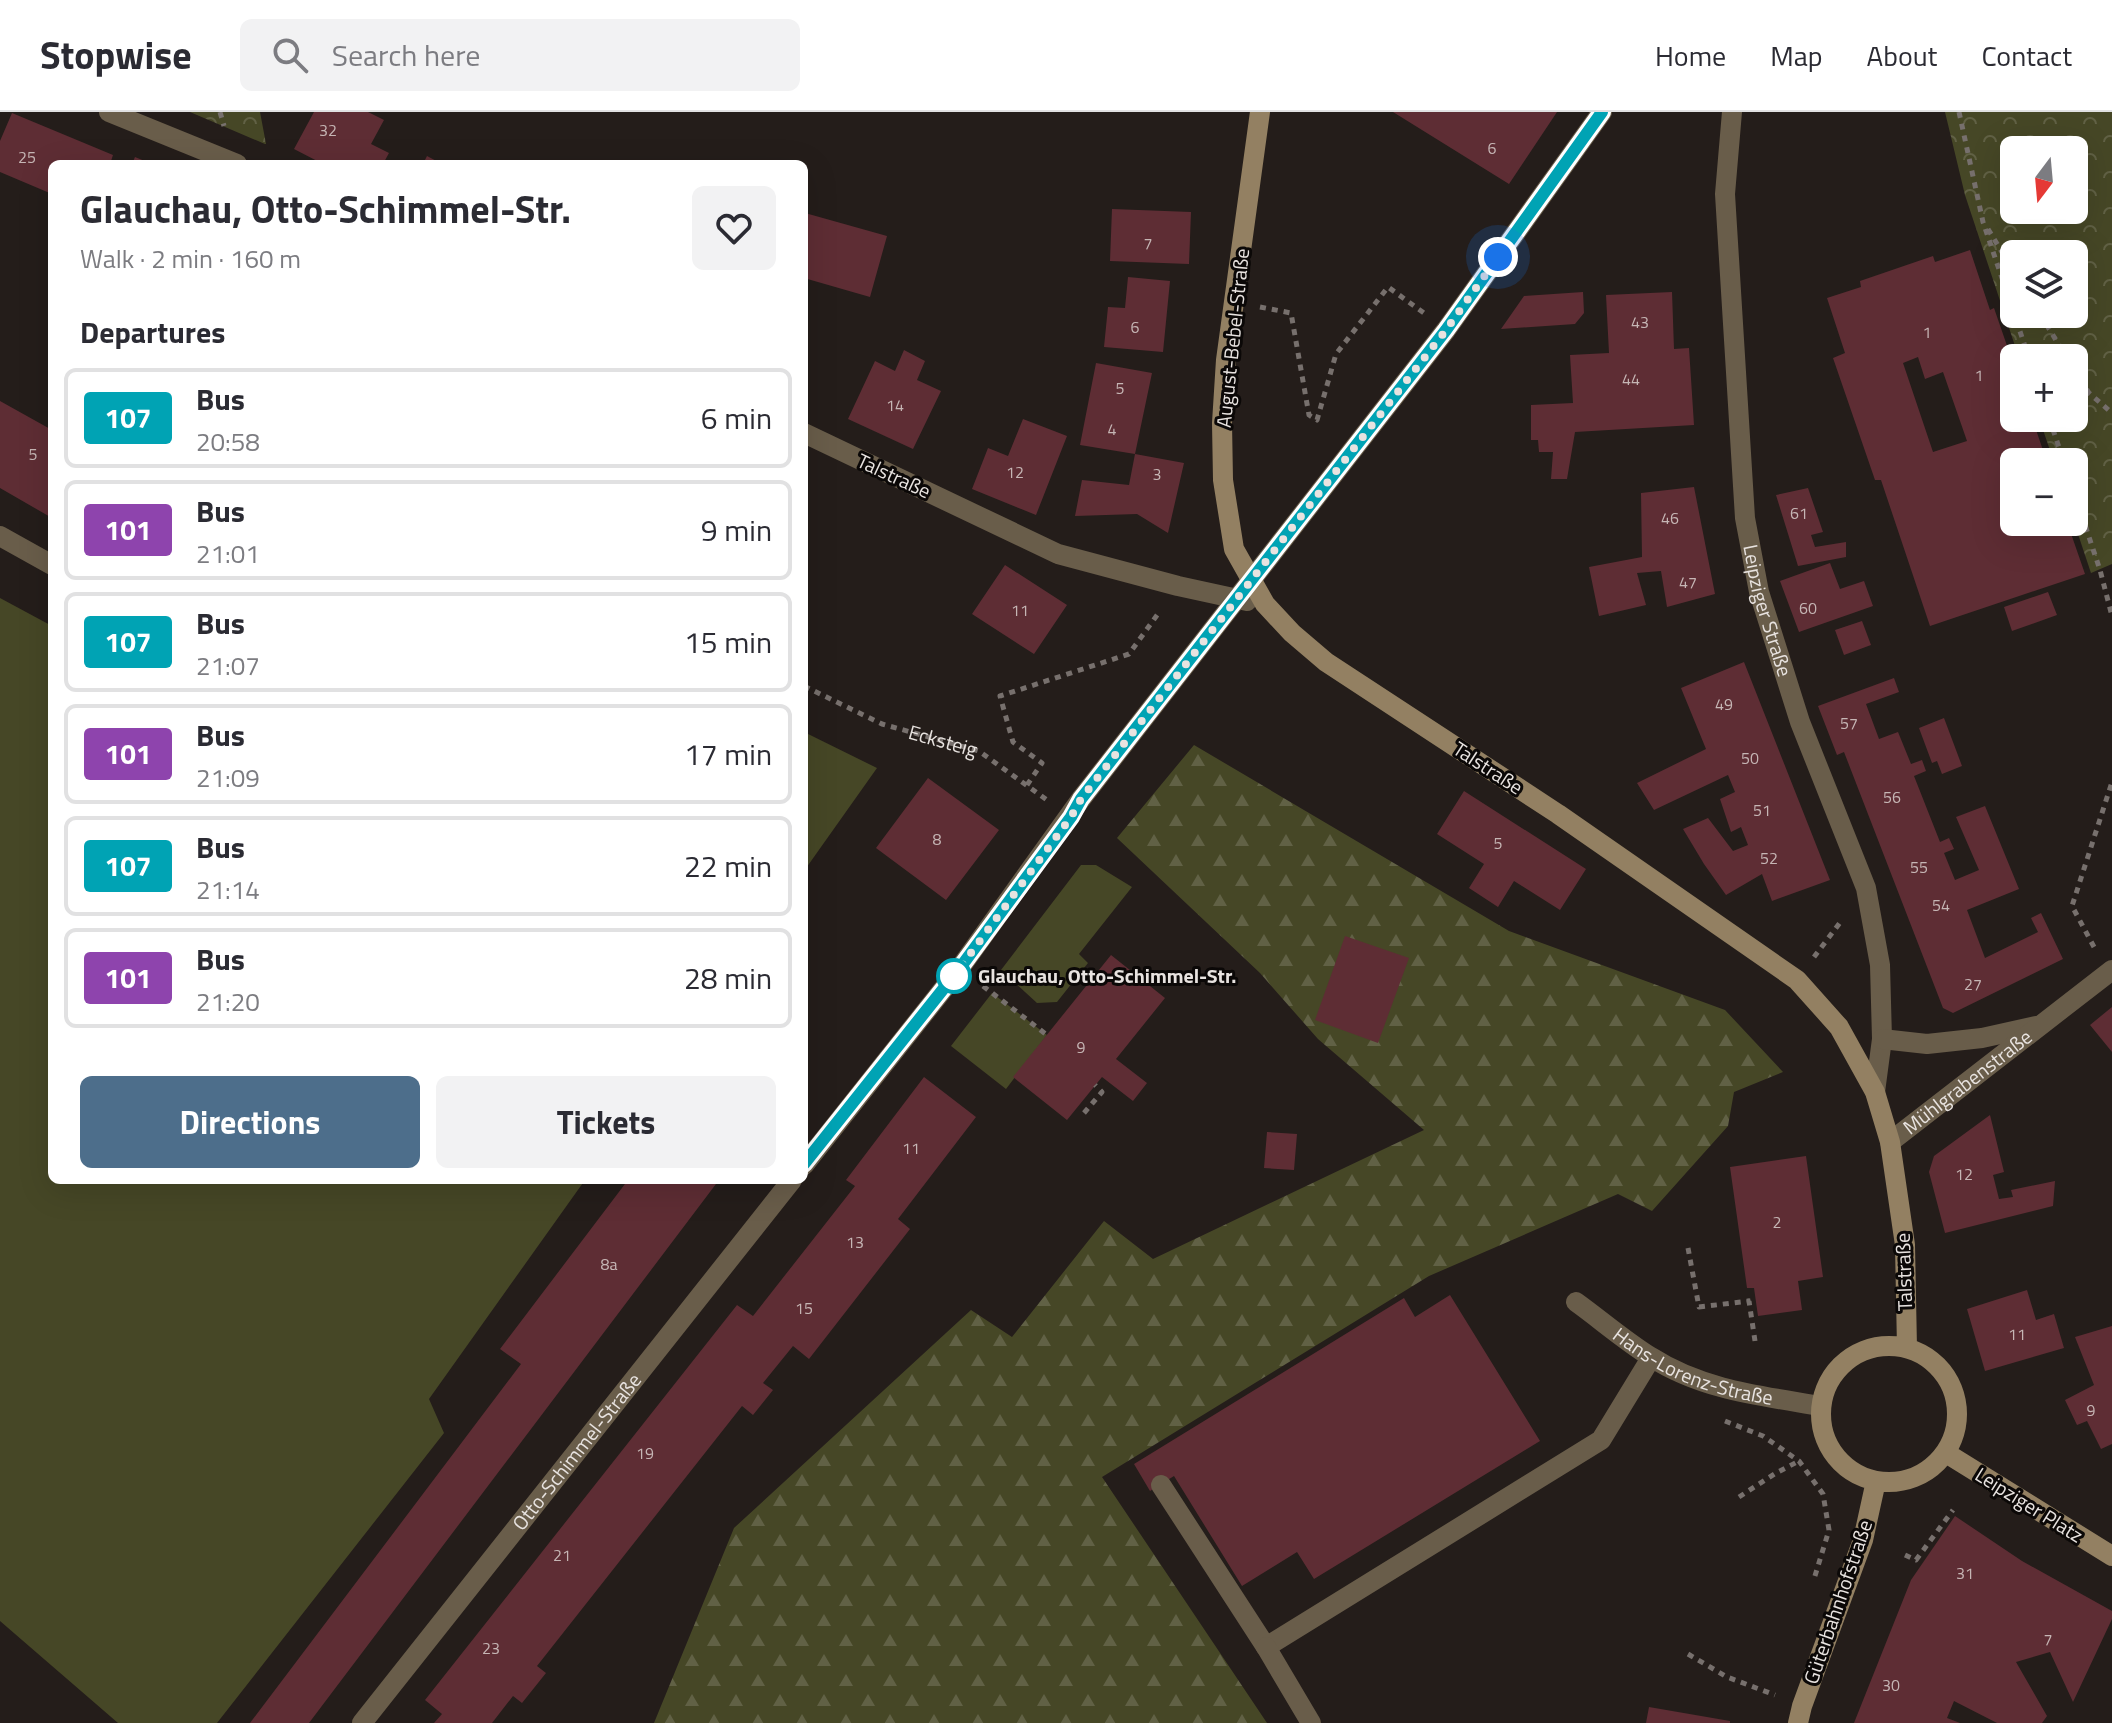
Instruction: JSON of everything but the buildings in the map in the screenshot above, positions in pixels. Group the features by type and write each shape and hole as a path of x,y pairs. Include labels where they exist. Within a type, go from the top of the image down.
{"street":[{"path":"109,112 227,160"},
{"name":"August-Bebel-Straße","path":"1260,112 1226,360 1223,466 1234,549 1265,604"},
{"path":"808,1160 960,968 1081,799 1446,330 1602,112"},
{"name":"Leipziger Straße","path":"1732,112 1725,194 1745,518 1759,592 1800,722 1866,888 1880,965 1882,1039 1875,1092"},
{"name":"Talstraße","path":"808,435 1058,554 1178,586 1265,604 1292,633 1326,662 1558,814 1797,980 1839,1027 1875,1092 1890,1142 1905,1245 1907,1348"},
{"path":"0,536 48,563"},
{"name":"Mühlgrabenstraße","path":"1890,1142 2110,971"},
{"name":"Mühlgrabenstraße","path":"1882,1039 1927,1044 1982,1038 2044,1024"},
{"name":"Otto-Schimmel-Straße","path":"362,1723 789,1184"},
{"name":"Hans-Lorenz-Straße","path":"1576,1302 1651,1358 1701,1382 1749,1395 1821,1406"},
{"path":"1883,1346 1907,1348 1926,1357 1942,1371 1953,1390 1958,1411 1955,1434 1946,1453 1932,1468 1915,1478 1896,1482 1876,1481 1857,1474 1840,1462 1828,1445 1822,1426 1821,1406 1828,1383 1842,1365 1861,1352 1883,1346"},
{"path":"1266,1647 1601,1440 1651,1358"},
{"name":"Leipziger Platz","path":"1946,1453 2112,1556"},
{"name":"Güterbahnhofstraße","path":"1798,1723 1863,1540 1876,1481"},
{"path":"1161,1485 1266,1647 1311,1723"}],"path":[{"path":"1959,112 1983,222 2024,344"},
{"path":"1983,222 2000,249"},
{"path":"1262,307 1291,313 1309,415 1317,420 1336,354 1388,287 1446,330"},
{"path":"2088,391 2112,413"},
{"path":"2088,534 2112,616"},
{"path":"1027,785 1042,763 1013,742 1000,696 1129,654 1178,586"},
{"name":"Ecksteig","path":"808,688 882,724 979,751 1071,817"},
{"path":"2110,971 2072,906 2112,782"},
{"path":"1797,980 1866,888"},
{"path":"960,968 1047,1035"},
{"path":"1084,1113 1102,1092 1095,1085"},
{"path":"1688,1248 1699,1307 1752,1300 1755,1341"},
{"path":"1723,1420 1763,1436 1799,1461 1823,1494 1829,1530 1811,1590"},
{"path":"1739,1497 1799,1461"},
{"path":"1905,1555 1916,1560 1953,1510"},
{"path":"1688,1654 1727,1677 1777,1696 1782,1681"}],"green space":[{"path":"190,112 260,112 266,144 265,144"},
{"path":"1945,112 2112,112 2112,564 2091,573 2079,536 2088,536 2088,448 2049,448 2044,432 2088,432 2088,344 2014,344 2009,328 2088,328 2088,240 2000,240 2000,301 1965,195"},
{"path":"0,598 48,624 48,1184 582,1184 429,1399 444,1433 217,1723 118,1723 0,1621"},
{"path":"808,734 877,768 808,865"},
{"path":"1194,745 1509,931 1725,1010 1783,1072 1734,1092 1728,1126 1652,1211 1618,1194 1429,1276 1102,1477 1267,1723 654,1723 734,1528 971,1310 1012,1337 1104,1221 1153,1259 1424,1130 1318,1039 1260,973 1117,838"},
{"path":"1081,865 1096,865 1132,887 1079,954 1088,963 1057,1002 1037,1003 1001,970"},
{"path":"992,993 1047,1035 1006,1089 951,1046"}],"bus line":[{"name":"107","path":"808,1159 960,968 1081,799 1446,330 1602,112"}],"place":[{"name":"Glauchau, Otto-Schimmel-Str.","path":"954,976"}],"route":[{"path":"954,976 1081,799 1446,330 1498,257"}]}
